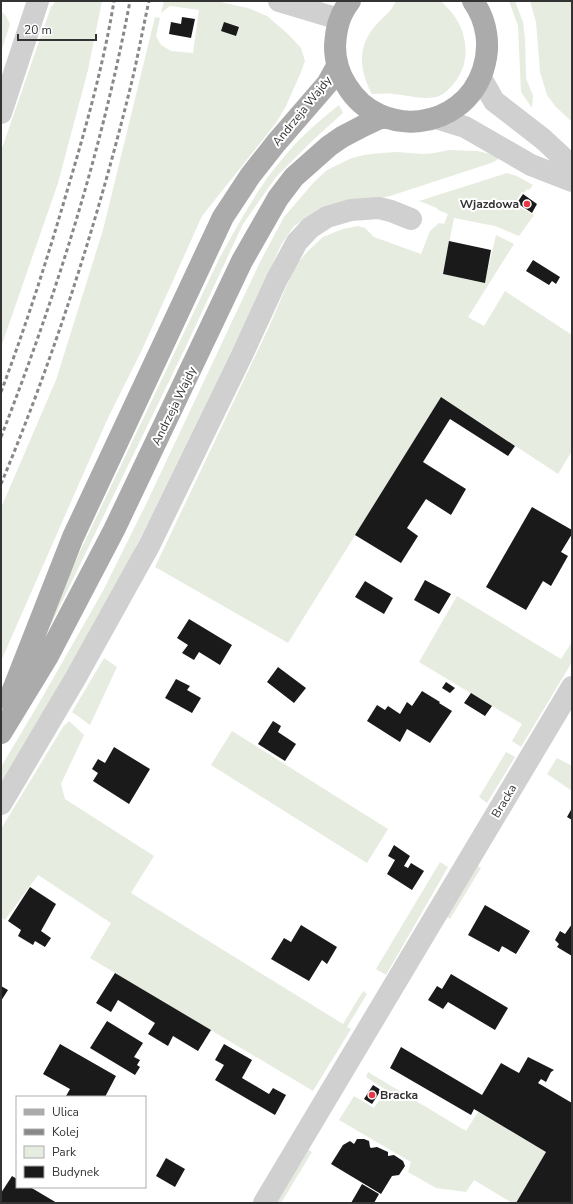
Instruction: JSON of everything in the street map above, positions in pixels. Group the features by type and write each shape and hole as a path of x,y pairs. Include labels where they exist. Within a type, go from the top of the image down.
{"main road":[{"name":"Andrzeja Wajdy","path":"350,1 339,19 336,35 335,53 337,66 343,80 350,92 361,104 373,112 387,118 403,122 420,122 436,118 447,113 458,107 474,89 486,61 488,43 485,25 473,1"},
{"name":"Andrzeja Wajdy","path":"1,720 74,537 223,217 250,176 327,84 337,66"},
{"name":"Andrzeja Wajdy","path":"1,733 48,656 114,530 183,388 242,261 278,198 294,177 329,146 363,126 380,118 387,118"}],"street":[{"path":"1,113 38,1"},
{"path":"279,1 339,19"},
{"path":"480,78 494,101 538,135 572,166"},
{"path":"436,118 465,127 530,164 572,181"},
{"path":"1,804 75,680 149,546 242,355 277,279 297,242 310,228 328,217 351,210 379,208 412,219"},
{"name":"Bracka","path":"264,1203 572,687"}],"green space":[{"path":"56,1 102,1 88,70 58,183 1,347 1,151 51,7"},
{"path":"164,1 216,1 248,8 267,16 288,34 301,48 305,61 286,106 276,123 202,216 141,352 107,420 1,661 1,508 56,380 103,230 155,17 160,18 156,36 161,45 171,51 193,53 199,10 170,6 161,13"},
{"path":"396,1 440,1 456,18 461,28 466,50 465,61 455,82 441,95 428,98 391,94 372,94 364,76 362,59 363,50 370,33 390,11"},
{"path":"509,1 515,1 523,22 526,78 533,96 532,108 521,92 518,26"},
{"path":"530,1 572,1 572,122 556,107 547,95 540,72 536,22"},
{"path":"1,11 6,16 10,24 1,52"},
{"path":"339,105 343,113 314,139 276,177 243,224 188,342 42,643 36,644 219,259 233,233 256,194 283,158 310,130"},
{"path":"448,150 477,151 499,156 497,160 491,163 390,196 315,212 294,226 281,245 255,303 133,553 72,669 1,782 1,767 103,591 149,498 260,262 284,217 314,182 327,170 352,158 381,153 397,152 423,154"},
{"path":"507,173 517,176 533,185 529,190 527,189 524,193 522,192 514,204 534,215 519,236 495,226 454,218 443,274 485,282 496,235 514,244 468,317 484,326 505,291 572,335 572,451 558,474 441,397 288,643 155,567 269,327 295,266 308,251 323,237 343,229 358,226 365,228 374,237 421,254 430,231 439,223 444,224 448,214 419,201"},
{"path":"457,596 561,659 572,642 572,662 521,747 512,741 522,724 419,662"},
{"path":"104,658 117,667 90,725 72,712"},
{"path":"69,721 84,735 61,784 65,799 154,856 131,893 343,1024 363,991 367,994 347,1027 351,1029 313,1091 90,958 111,923 38,875 5,920 1,918 1,829 63,727"},
{"path":"232,731 388,829 367,863 211,765"},
{"path":"506,752 515,757 487,803 479,797"},
{"path":"557,758 572,766 572,791 547,774"},
{"path":"440,862 448,867 386,975 376,969"},
{"path":"478,866 481,868 450,919 447,917"},
{"path":"368,1072 466,1131 478,1112 546,1152 516,1203 512,1203 474,1180 466,1192 436,1188 408,1172 411,1162 339,1120 354,1096 374,1108 386,1090 366,1077"},
{"path":"307,1149 312,1152 281,1203 275,1203"}],"building":[{"path":"182,17 195,19 191,38 169,34 171,22 181,24"},
{"path":"224,22 239,27 236,36 221,31"},
{"name":"Wjazdowa","path":"523,194 537,204 532,213 517,203"},
{"path":"449,241 491,250 485,283 443,274"},
{"path":"533,260 560,277 556,284 552,281 549,285 526,271"},
{"path":"441,397 515,446 508,456 450,419 423,462 466,489 451,515 426,499 407,528 418,536 401,563 355,535"},
{"path":"532,507 572,530 572,534 561,552 568,556 551,586 543,581 526,610 486,587"},
{"path":"425,580 451,594 439,614 414,600"},
{"path":"365,581 393,598 384,614 355,597"},
{"path":"189,619 232,645 220,665 199,652 194,660 182,653 188,645 177,638"},
{"path":"278,667 306,688 294,703 267,682"},
{"path":"176,679 190,686 187,690 201,698 192,713 165,698"},
{"path":"446,682 455,688 450,693 442,688"},
{"path":"422,691 452,711 430,743 407,729 400,742 367,721 377,705 385,710 388,706 400,714 407,702 412,706"},
{"path":"471,693 492,706 485,716 464,703"},
{"path":"273,721 281,726 278,732 296,744 285,761 258,744"},
{"path":"114,747 150,769 129,804 93,781 98,773 92,769 98,759 105,763"},
{"path":"572,808 572,820 567,817"},
{"path":"394,845 410,856 404,866 408,868 411,863 424,871 412,890 387,874 395,860 388,856"},
{"path":"30,887 56,904 41,931 51,938 45,947 35,941 33,945 18,936 21,930 8,921"},
{"path":"485,905 530,931 516,954 502,946 499,952 468,935"},
{"path":"572,924 572,956 557,947 559,944 555,940 560,931 565,934"},
{"path":"301,925 337,947 327,964 322,960 309,981 271,959 284,938 291,942"},
{"path":"115,973 211,1030 198,1051 173,1036 168,1046 148,1034 155,1023 118,1000 111,1012 96,1003"},
{"path":"451,974 508,1008 495,1030 448,1002 443,1009 428,1000 437,986 442,989"},
{"path":"1,986 8,990 1,1001"},
{"path":"107,1021 143,1043 134,1057 140,1060 137,1065 140,1067 135,1075 90,1048"},
{"path":"60,1044 116,1076 106,1096 66,1096 70,1089 43,1074"},
{"path":"224,1044 252,1060 242,1078 269,1094 273,1088 286,1095 275,1115 215,1080 224,1065 215,1060"},
{"path":"401,1047 482,1095 501,1063 519,1073 528,1057 554,1070 551,1072 546,1082 541,1079 538,1083 572,1103 572,1203 516,1203 546,1152 474,1109 471,1115 390,1068"},
{"name":"Bracka","path":"373,1085 381,1090 372,1104 364,1099"},
{"path":"357,1139 369,1141 371,1148 377,1147 388,1152 388,1156 394,1155 403,1161 405,1166 399,1175 392,1176 381,1194 331,1164 343,1145 350,1141 354,1144"},
{"path":"166,1158 185,1169 175,1187 156,1176"},
{"path":"12,1176 16,1178 16,1188 32,1188 57,1203 1,1203 1,1193"},
{"path":"362,1184 379,1194 374,1203 351,1203"}],"railway":[{"path":"1,392 43,271 79,150 99,76 114,1"},
{"path":"1,437 59,276 76,222 106,112 130,1"},
{"path":"1,484 39,388 88,242 103,192 135,70 149,1"}],"place":[{"name":"Wjazdowa","path":"527,204"},
{"name":"Bracka","path":"372,1095"}]}
